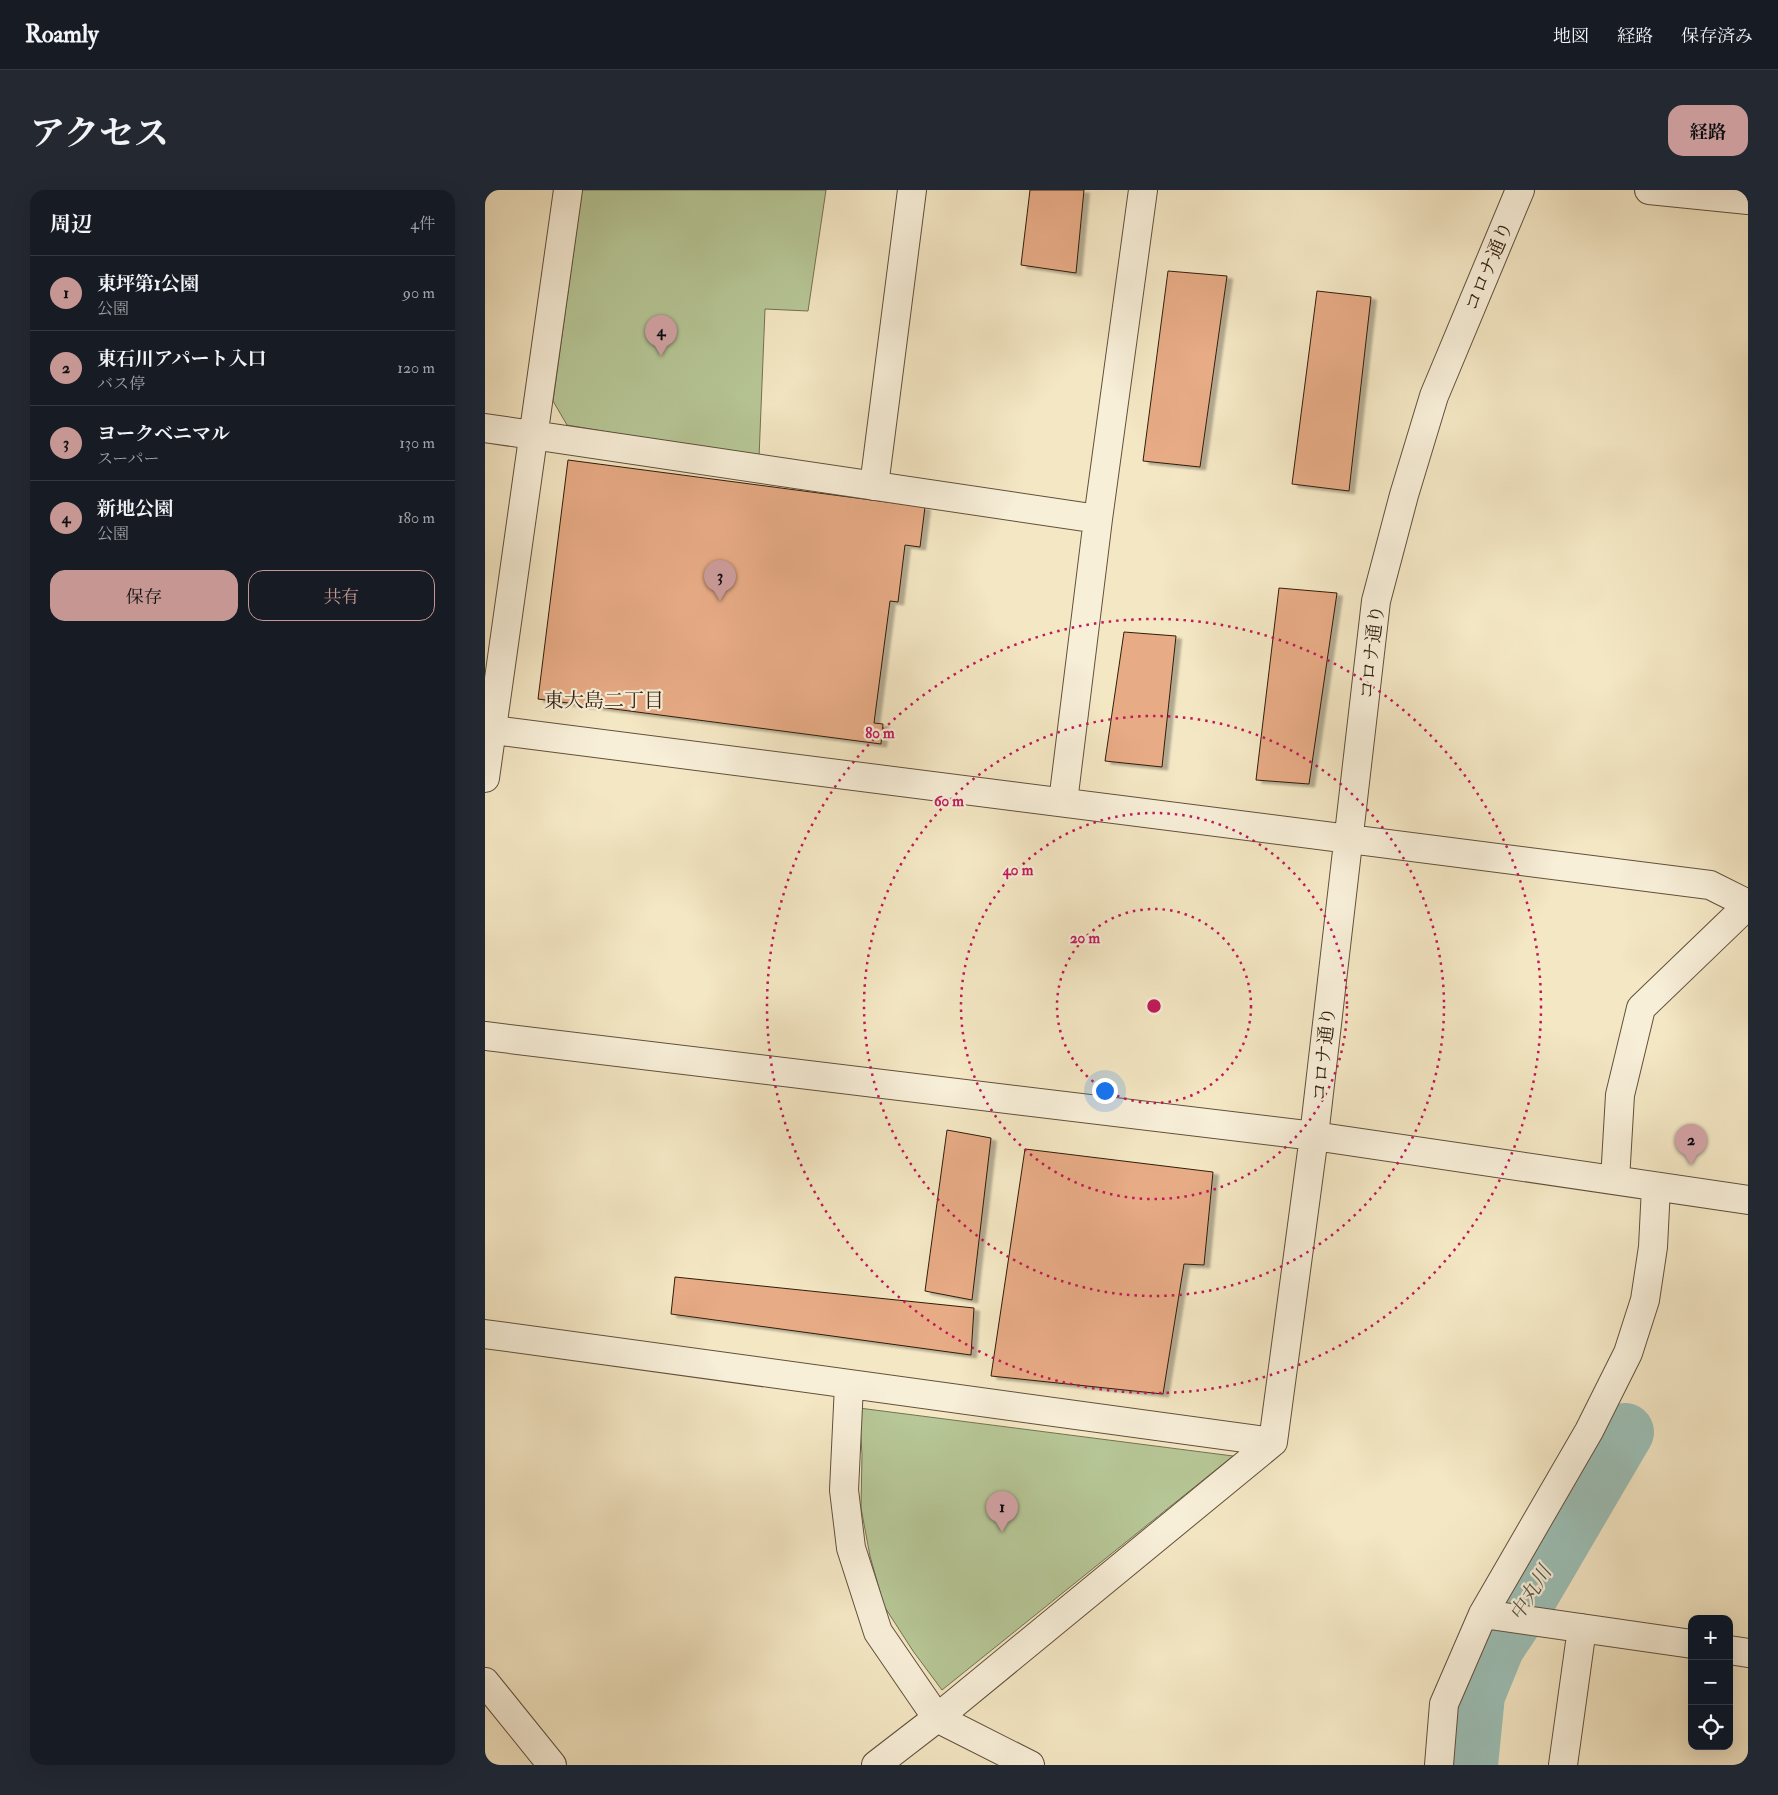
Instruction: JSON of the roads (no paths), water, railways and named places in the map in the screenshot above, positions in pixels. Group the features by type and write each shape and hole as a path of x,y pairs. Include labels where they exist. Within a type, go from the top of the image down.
{"street":[{"path":"485,778 488,729 534,435 568,190"},
{"path":"874,486 912,190"},
{"path":"1063,802 1098,519 1143,190"},
{"name":"コロナ通り","path":"1273,1442 1314,1136 1376,601 1434,396 1520,190"},
{"path":"1649,190 1748,200"},
{"path":"485,428 1098,519"},
{"path":"488,729 1710,885 1748,904 1641,1008 1620,1095 1615,1180"},
{"path":"485,1036 1314,1136 1748,1200"},
{"path":"1439,1765 1444,1704 1483,1614 1589,1431 1628,1353 1645,1300 1653,1247 1656,1187"},
{"path":"485,1334 1273,1442"},
{"path":"849,1385 844,1490 851,1548 878,1632 937,1718 1030,1765"},
{"path":"876,1765 937,1718 1273,1442"},
{"path":"1483,1614 1688,1643"},
{"path":"1563,1765 1582,1628"},
{"path":"1733,1651 1748,1653"},
{"path":"485,1682 553,1765"}],"waterway":[{"name":"中丸川","path":"1469,1765 1476,1695 1496,1646 1525,1603 1625,1432"}],"place":[{"name":"新地公園","path":"661,356"},
{"name":"ヨークベニマル","path":"720,601"},
{"name":"東石川アパート入口","path":"1691,1165"},
{"name":"東坪第1公園","path":"1002,1532"}],"district":[{"name":"東大島二丁目","path":"604,700"}]}
